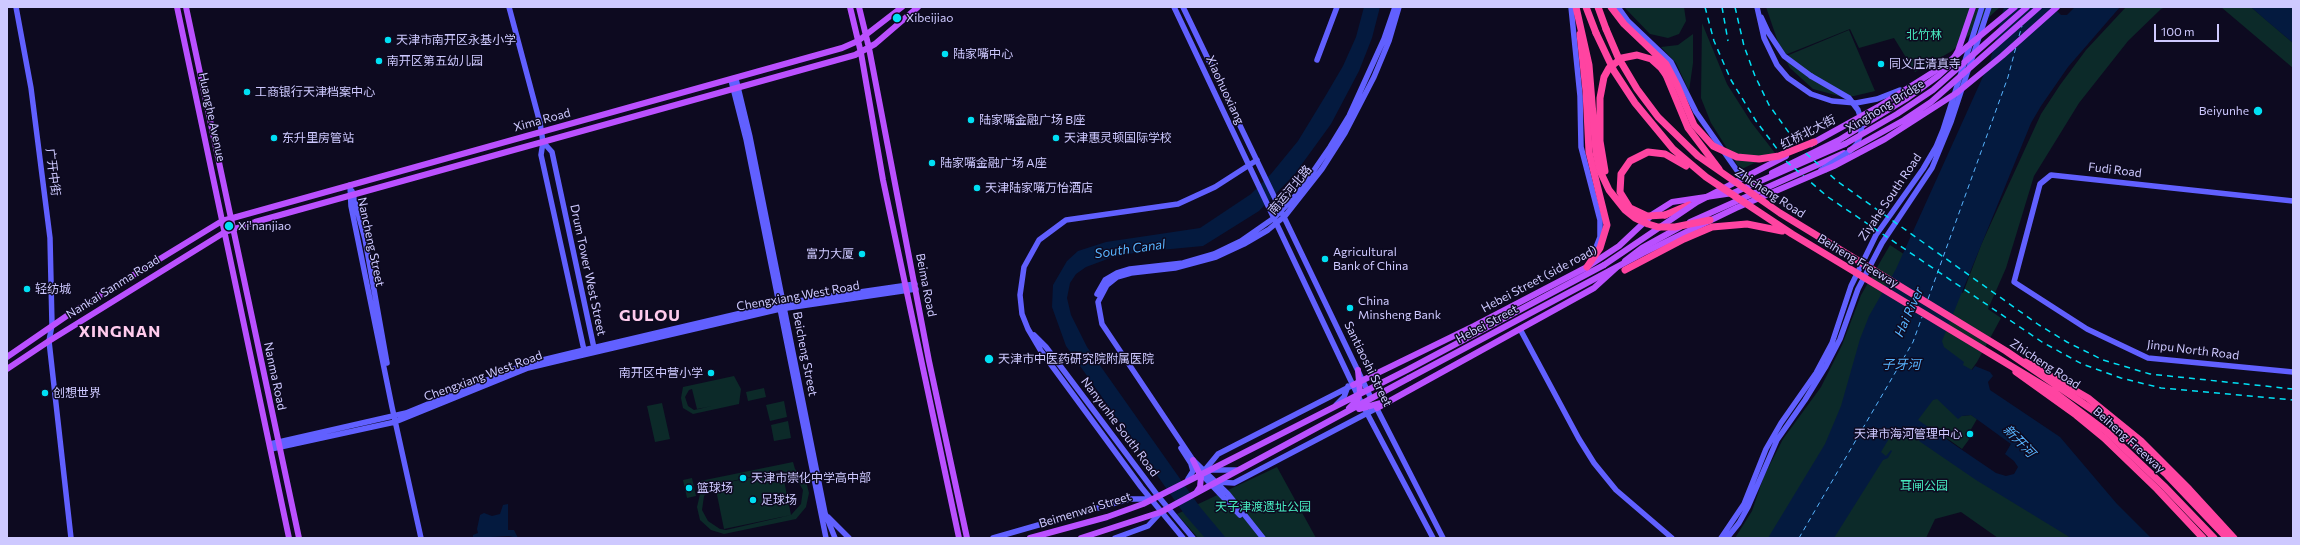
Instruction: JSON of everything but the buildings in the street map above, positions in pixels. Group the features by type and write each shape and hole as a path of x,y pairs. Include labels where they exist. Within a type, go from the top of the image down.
{"highway":[{"path":"1576,7 1589,64 1596,153 1603,178 1616,200 1635,218 1658,227 1675,227 1710,220"},
{"name":"Beiheng Freeway","path":"1586,7 1614,70 1635,103 1674,149 1706,177 1792,234 2054,392 2107,432 2164,486 2214,538"},
{"name":"Zhicheng Road","path":"1598,7 1606,29 1628,75 1649,106 1681,141 1726,177 1780,213 2006,351 2108,421"},
{"path":"1611,7 1624,24 1666,64 1677,84 1694,124 1714,146 1738,157 1759,159 1779,156 1814,142"},
{"path":"1578,18 1586,91 1588,145 1606,221 1603,240 1586,267"},
{"path":"1616,200 1604,168 1600,141 1600,98 1604,77 1609,68 1617,60 1628,56 1637,55 1650,59 1662,68 1688,128 1726,177"},
{"path":"1697,202 1666,215 1652,217 1642,216 1630,208 1621,196 1619,185 1621,174 1627,163 1633,158 1644,153 1653,152 1673,158 1706,177"},
{"path":"1625,270 1703,230 1722,225 1754,224 1792,234"},
{"path":"2006,351 2063,382 2114,418 2141,441 2175,474 2234,538"},
{"path":"1991,355 2076,415 2104,438 2157,489 2203,538"},
{"name":"Beiheng Freeway","path":"2108,421 2167,474 2227,538"}],"main road":[{"name":"Huanghe Avenue","path":"177,7 225,232"},
{"name":"Huanghe Avenue","path":"186,7 231,218"},
{"name":"Beima Road","path":"850,7 861,53 882,174 959,538"},
{"name":"Beima Road","path":"859,7 869,48 915,287 967,538"},
{"name":"Xima Road","path":"222,221 542,131 733,80 842,48 858,41 902,7"},
{"name":"Xima Road","path":"234,229 861,53 918,7"},
{"path":"1754,185 1792,162 1838,140 1906,99 1938,76 1949,66 1958,51 1972,7"},
{"name":"红桥北大街","path":"1604,265 1697,202 1814,142 1878,107 1926,77 1961,52 2014,7"},
{"name":"Xinghong Bridge","path":"1754,185 1845,144 1897,114 1933,90 2027,7"},
{"name":"Xinghong Bridge","path":"1762,190 1850,150 1904,120 1931,102 2039,7"},
{"path":"1814,174 1885,139 1952,96 2002,56 2056,7"},
{"name":"Hebei Street","path":"1188,479 1203,470 1336,405 1365,402 1643,253 1710,220 1814,174"},
{"name":"Hebei Street (side road)","path":"1350,386 1474,326 1586,267 1619,246 1653,214 1672,202 1726,194 1754,185"},
{"path":"1342,414 1365,402 1390,400 1594,288 1628,258 1666,234 1762,190"},
{"name":"Nanma Road","path":"231,218 299,538"},
{"name":"Nankai Sanma Road","path":"7,357 52,325 222,221"},
{"name":"Nankai Sanma Road","path":"7,369 49,341 225,232 234,229"},
{"name":"Nanma Road","path":"225,232 289,538"},
{"name":"Hebei Street","path":"1365,402 1367,389 1407,370 1604,265"},
{"path":"1606,278 1625,270"},
{"path":"1358,370 1364,380 1365,402"},
{"path":"1364,380 1395,376"},
{"path":"1342,414 1365,402"},
{"name":"Hebei Street","path":"1170,506 1342,414"},
{"path":"1191,461 1203,470 1201,484 1196,493"},
{"name":"Beimenwai Street","path":"1030,538 1122,512 1161,494 1188,479"},
{"path":"1081,538 1161,512 1170,506"}],"street":[{"name":"广开中街","path":"16,7 31,88 50,238 52,325 49,341 72,538"},
{"path":"510,7 542,131 543,142"},
{"name":"Xiaohuoxiang","path":"1174,7 1268,207"},
{"name":"Xiaohuoxiang","path":"1183,7 1276,198"},
{"path":"1317,60 1337,7"},
{"name":"南运河北路","path":"1283,213 1299,192 1349,116 1384,39 1395,7"},
{"name":"南运河北路","path":"1191,461 1102,324 1099,310 1100,296 1107,285 1117,277 1131,273 1196,264 1232,251 1275,221 1322,169 1345,133 1374,77 1389,41 1399,7"},
{"path":"1571,7 1580,96 1581,148 1600,220 1600,237 1591,261"},
{"path":"1618,7 1628,21 1672,62 1696,112 1738,172 1762,190"},
{"path":"1757,7 1764,38 1770,53 1788,78 1811,94 1832,101 1856,103 1877,99 1896,92 1926,77"},
{"path":"1757,7 1768,32 1784,56 1803,72 1843,93 1854,103 1861,117 1861,133 1857,144 1847,154 1814,174"},
{"name":"Ziyahe South Road","path":"1721,538 1744,504 1766,449 1781,423 1816,373 1832,343 1851,286 1876,235 1923,169 1936,147 1944,130 1982,7"},
{"name":"Ziyahe South Road","path":"1727,538 1739,523 1748,507 1777,440 1806,400 1826,366 1840,339 1858,289 1879,249 1932,168 1951,122 1989,7"},
{"name":"Beicheng Street","path":"733,80 825,513 835,538"},
{"name":"Drum Tower West Street","path":"543,142 552,152 594,348 590,353 584,350 541,155 543,142"},
{"name":"Nanyunhe South Road","path":"1183,538 1150,499 1041,351 1028,329 1022,314 1020,296 1024,267 1040,240 1066,220 1178,204 1215,187 1257,160"},
{"name":"Fudi Road","path":"2014,282 2040,184 2051,175 2293,201"},
{"name":"Nancheng Street","path":"350,185 421,538"},
{"name":"Santiaoshi Street","path":"1276,198 1358,370"},
{"name":"Santiaoshi Street","path":"1268,207 1348,376 1350,386 1381,416 1443,538"},
{"name":"Jinpu North Road","path":"2014,282 2087,329 2148,358 2293,372"},
{"name":"Chengxiang West Road","path":"396,418 526,364 782,306 915,287"},
{"name":"Beicheng Street","path":"782,306 826,538"},
{"name":"Chengxiang West Road","path":"271,447 396,418 528,368 782,306"},
{"name":"Nanyunhe South Road","path":"1028,329 1046,348 1161,494 1193,538"},
{"path":"1520,329 1579,439 1594,463 1616,490 1672,538"},
{"name":"Santiaoshi Street","path":"1364,380 1367,389 1365,402 1367,413 1433,538"},
{"path":"1336,405 1344,397 1350,386"},
{"name":"Hebei Street","path":"1203,470 1218,454 1350,386"},
{"name":"Hebei Street","path":"1214,483 1234,483 1367,413 1365,402"},
{"path":"1188,479 1193,471 1191,461"},
{"path":"1203,470 1236,470"},
{"path":"1203,470 1259,538"},
{"path":"1214,483 1228,494 1263,538"},
{"path":"993,538 1129,499 1150,499"},
{"path":"1115,538 1148,526 1161,512"},
{"path":"825,513 833,524 849,538"}],"green space":[{"path":"1624,7 1684,7 1686,21 1679,34 1668,38 1650,34"},
{"name":"北竹林","path":"1766,7 2000,7 1952,51 1915,72 1894,38 1859,48 1850,29 1785,55 1780,48"},
{"name":"耳闸公园","path":"2126,7 2166,7 2161,9 2128,41 2079,103 2034,176 2006,268 1988,309 2001,318 1977,362 1946,406 1962,416 1971,415 1977,419 1970,431 1973,434 1962,449 1930,426 2071,538 1998,538 1961,512 1935,519 1926,538 1735,538 1752,511 1764,476 1783,439 1821,387 1842,345 1861,295 1890,245 1963,293 1981,245 2041,114 2086,50"},
{"path":"2221,7 2251,7 2293,43 2293,68"},
{"path":"1702,23 1727,84 1751,122 1775,153 1742,169 1738,166 1711,123 1701,98"},
{"path":"1849,30 1875,91 1854,96 1839,96 1813,89 1790,68 1784,57"},
{"path":"1693,34 1693,63 1689,91 1676,63 1661,47 1678,45"},
{"path":"734,376 741,389 739,404 693,414 683,408 681,398 683,387","holes":["692,389 697,409 712,406 694,410 688,406 685,397 689,390"]},
{"path":"764,388 766,397 748,401 746,392"},
{"path":"784,401 787,417 770,421 766,405"},
{"path":"662,403 670,439 655,442 647,406"},
{"path":"788,421 791,438 774,441 771,425"},
{"path":"793,462 795,469 806,481 809,493 806,507 796,519 724,534 711,530 700,520 697,507 701,490 700,481","holes":["780,470 795,476 803,490 801,504 791,515 726,530 720,529 708,521 702,510 704,496 715,485"]},
{"name":"天子津渡遗址公园","path":"1277,467 1316,538 1198,538 1177,514"},
{"name":"足球场","path":"782,471 791,515 724,529 715,485"},
{"name":"篮球场","path":"692,478 696,496 687,498 683,480"}],"water":[{"name":"South Canal","path":"1364,7 1380,7 1372,38 1359,71 1331,124 1294,175 1259,211 1203,246 1139,252 1113,257 1086,267 1076,274 1070,283 1067,298 1071,315 1087,347 1200,507 1226,538 1205,538 1185,515 1066,346 1052,307 1053,285 1067,261 1078,251 1106,242 1200,228 1251,194 1271,174 1298,141 1326,95 1343,66 1356,37"},
{"name":"子牙河","path":"2004,7 2057,7 2057,11 2061,15 2067,15 2075,7 2120,7 2068,67 2031,123 1942,341 1944,347 1964,362 1963,365 1972,370 1975,366 1990,372 1993,376 1988,382 1990,390 2060,437 2117,504 2151,538 2071,538 1976,480 1919,441 1922,436 1914,430 1899,441 1901,430 1896,427 1881,452 1886,456 1891,450 1892,451 1888,458 1883,460 1834,538 1768,538 1825,444 1841,406 1860,339 1869,316 1896,269 1990,61","holes":["1937,399 1958,419 1962,416 1971,415 2011,444 2005,454 2014,461 2018,467 2014,474 2006,476 1996,473 1918,420 1933,400"]},
{"path":"2251,7 2293,7 2293,43 2267,21"},
{"path":"508,504 508,530 514,530 518,538 509,536 473,538 473,535 478,533 477,529 480,515 484,513 492,516 500,514 503,505"}],"ferry route":[{"path":"2019,36 2022,26"},
{"path":"1928,299 2008,77 2016,47"},
{"path":"1799,538 1913,342 1922,317"}],"railway":[{"path":"1705,7 1714,41 1731,80 1756,121 1787,162 1828,197 2042,342 2082,364 2121,378 2161,388 2293,400"},
{"path":"1722,7 1728,41"},
{"path":"1735,7 1744,46 1755,76 1769,105 1800,148 1837,181 2039,325 2067,342 2103,360 2150,374 2293,389"}],"place":[{"name":"Xibeijiao","path":"897,18"},
{"name":"天津市南开区永基小学","path":"388,40"},
{"name":"陆家嘴中心","path":"945,54"},
{"name":"南开区第五幼儿园","path":"379,61"},
{"name":"同义庄清真寺","path":"1881,64"},
{"name":"工商银行天津档案中心","path":"247,92"},
{"name":"Beiyunhe","path":"2258,111"},
{"name":"陆家嘴金融广场 B座","path":"971,120"},
{"name":"东升里房管站","path":"274,138"},
{"name":"天津惠灵顿国际学校","path":"1056,138"},
{"name":"陆家嘴金融广场 A座","path":"932,163"},
{"name":"天津陆家嘴万怡酒店","path":"977,188"},
{"name":"Xi'nanjiao","path":"229,226"},
{"name":"富力大厦","path":"862,254"},
{"name":"Agricultural Bank of China","path":"1325,259"},
{"name":"轻纺城","path":"27,289"},
{"name":"China Minsheng Bank","path":"1350,308"},
{"name":"天津市中医药研究院附属医院","path":"989,359"},
{"name":"南开区中营小学","path":"711,373"},
{"name":"创想世界","path":"45,393"},
{"name":"天津市海河管理中心","path":"1970,434"},
{"name":"天津市崇化中学高中部","path":"743,478"},
{"name":"篮球场","path":"689,488"},
{"name":"足球场","path":"753,500"}],"district":[{"name":"GULOU","path":"650,316"},
{"name":"XINGNAN","path":"120,332"}],"water label":[{"name":"Hai River","path":"1909,312"},
{"name":"新开河","path":"2019,441"}]}
